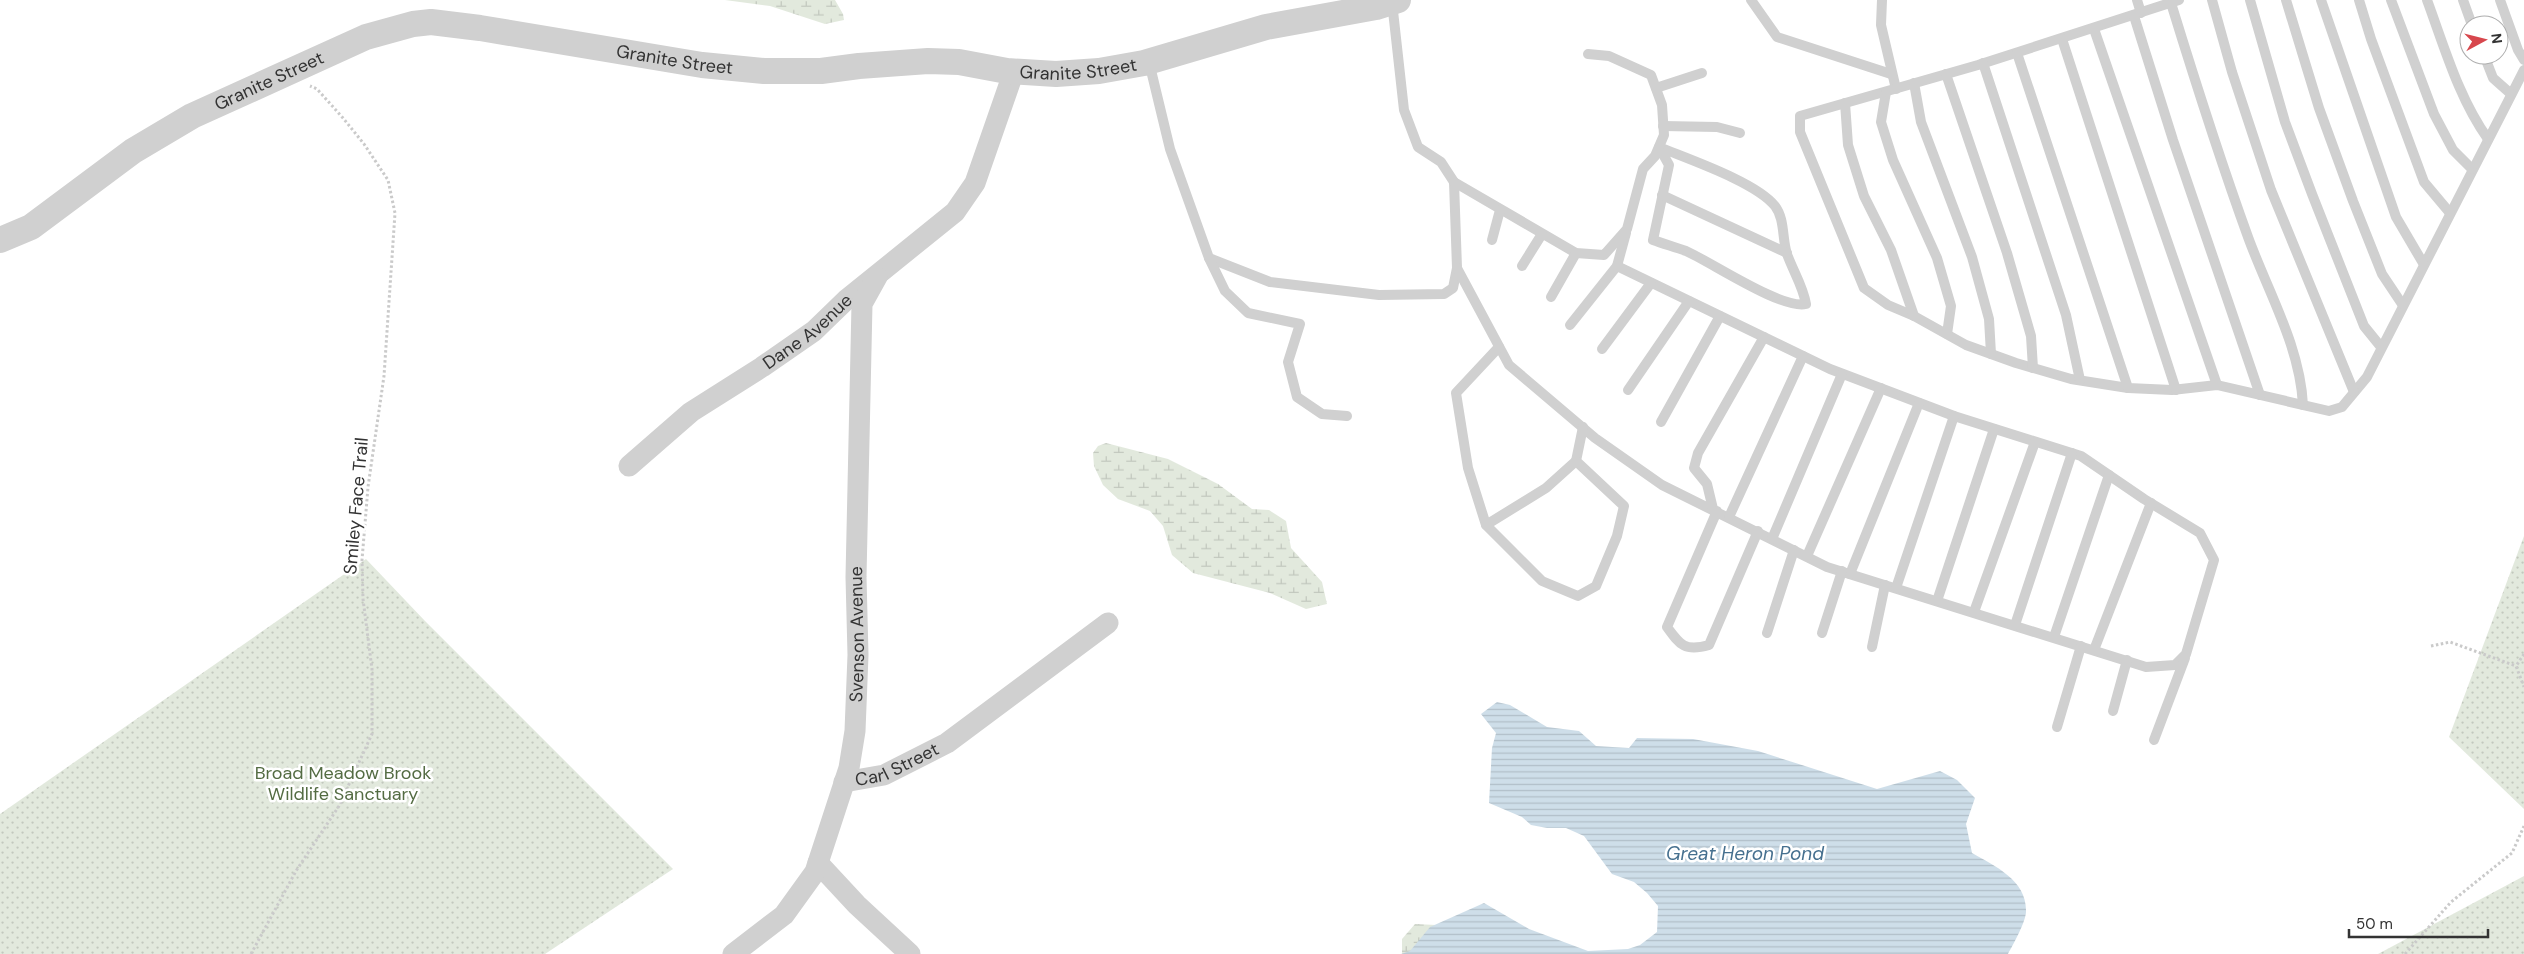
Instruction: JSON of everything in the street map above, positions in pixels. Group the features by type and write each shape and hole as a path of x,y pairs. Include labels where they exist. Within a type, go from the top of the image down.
{"street":[{"name":"Granite Street","path":"0,240 31,227 133,151 192,116 366,37 413,24 431,22 702,65 756,70 821,71 928,61 958,62 1014,71 1056,74 1099,71 1149,62 1266,27 1395,1"},
{"name":"Dane Avenue","path":"629,466 691,412 814,331 846,300 877,277 955,212 973,185 989,147 1014,71"},
{"name":"Svenson Avenue","path":"733,954 784,915 815,872 844,782 855,731 858,655 856,577 862,304 877,277"},
{"name":"Carl Street","path":"844,782 884,775 947,743 1108,623"},
{"path":"818,863 857,905 910,954"}],"lane":[{"path":"1751,0 1777,37 1891,74"},
{"path":"1882,0 1881,25 1891,74 1891,90 1881,122 1893,160 1937,258 1951,306 1947,334"},
{"path":"2137,0 2138,14 2173,140 2260,396"},
{"path":"2212,0 2232,72 2271,190 2354,392"},
{"path":"2250,0 2285,122 2312,194 2364,326 2381,347"},
{"path":"2286,0 2318,108 2353,201 2382,274 2402,304"},
{"path":"2321,0 2396,217 2423,263"},
{"path":"2360,0 2371,39 2424,182 2450,213"},
{"path":"2391,0 2434,114 2453,150 2472,169"},
{"path":"2428,0 2454,71 2479,126 2488,138"},
{"path":"2464,0 2469,15"},
{"path":"2500,0 2518,50 2524,60"},
{"path":"1395,1 1404,110 1418,147 1441,162 1454,182 1576,253 1604,255 1627,229"},
{"path":"2303,405 2302,384 2295,356 2248,239 2210,131 2175,1 2017,53 1800,116 1800,132 1864,288 1888,305 1914,316 1966,345 2033,368 2080,380 2128,388 2176,390 2217,385 2260,396 2329,411 2342,407 2366,377 2524,70"},
{"path":"2094,29 2217,385"},
{"path":"2062,39 2176,390"},
{"path":"2017,53 2128,388"},
{"path":"1570,325 1617,266 1643,169 1655,156 1664,135 1662,105 1651,75 1609,56 1588,54"},
{"path":"1149,62 1170,149 1210,258 1225,292 1248,313 1300,324 1288,362 1296,397 1322,414 1346,416"},
{"path":"1983,63 2066,316 2080,380"},
{"path":"2488,65 2493,78 2511,94"},
{"path":"1656,88 1702,73"},
{"path":"1946,74 2015,280 2031,336 2033,368"},
{"path":"1914,83 1921,122 1972,257 1989,319 1990,354"},
{"path":"1845,103 1848,144 1864,196 1891,250 1914,316"},
{"path":"1663,126 1717,127 1740,133"},
{"path":"1659,147 1744,183 1775,206 1782,225 1787,253 1806,304 1799,306 1775,297 1685,251 1653,240 1669,165 1659,147"},
{"path":"1210,258 1270,282 1379,295 1444,294 1453,288 1456,268 1454,182"},
{"path":"1662,196 1787,253"},
{"path":"1492,240 1500,210"},
{"path":"1522,266 1542,234"},
{"path":"1551,297 1576,253"},
{"path":"1617,266 1842,374 1954,416 2081,456 2200,533 2214,560 2186,654 2154,740"},
{"path":"1456,268 1509,365 1583,427 1662,485 1807,556 1885,585 2146,667 2175,665 2186,654"},
{"path":"1602,349 1651,283"},
{"path":"1628,390 1689,301"},
{"path":"1661,422 1720,316"},
{"path":"1758,531 1708,645 1695,649 1679,644 1667,627 1715,510 1707,484 1694,468 1698,453 1764,337"},
{"path":"1499,347 1456,393 1468,468 1486,525 1542,581 1578,596 1596,586 1617,536 1624,506 1576,461"},
{"path":"1729,517 1803,356"},
{"path":"1772,539 1842,374"},
{"path":"1807,556 1881,388"},
{"path":"1822,633 1846,572 1919,403"},
{"path":"1896,588 1954,416"},
{"path":"1486,525 1546,488 1576,461 1583,427"},
{"path":"1938,601 1994,429"},
{"path":"1974,612 2035,442"},
{"path":"2015,625 2072,453"},
{"path":"2054,637 2109,475"},
{"path":"2094,650 2151,503"},
{"path":"1767,633 1794,550"},
{"path":"1872,647 1885,585"},
{"path":"2058,726 2081,646"},
{"path":"2113,711 2126,660"}],"path":[{"name":"Smiley Face Trail","path":"250,954 296,871 340,806 372,734 372,669 363,599 362,560 368,487 384,376 395,213 388,180 364,144 317,89 286,73"},
{"path":"2431,646 2450,642 2516,666 2524,687"},
{"path":"2516,666 2524,654"},
{"path":"2405,954 2451,902 2512,852 2524,826"}],"green space":[{"path":"725,0 835,0 843,14 844,20 825,24 770,6"},
{"path":"1106,443 1168,459 1218,484 1252,509 1269,510 1286,521 1291,548 1322,582 1327,604 1306,609 1270,593 1193,573 1172,555 1163,526 1150,511 1118,499 1103,485 1094,466 1093,453 1098,446"},
{"path":"2524,536 2524,809 2449,737"},
{"name":"Broad Meadow Brook Wildlife Sanctuary","path":"366,559 425,621 673,869 545,954 0,954 0,814"},
{"path":"2524,876 2524,954 2378,954"},
{"path":"1415,924 1458,926 1491,954 1402,954 1402,939"}],"water":[{"name":"Great Heron Pond","path":"1497,702 1510,705 1547,727 1579,731 1596,746 1629,748 1637,738 1693,739 1758,751 1877,789 1940,771 1957,780 1975,798 1966,824 1972,853 2008,875 2021,890 2025,899 2026,910 2022,926 2008,954 1401,954 1410,951 1430,927 1484,903 1529,929 1588,951 1628,949 1640,945 1657,932 1658,906 1634,882 1612,874 1584,836 1566,828 1547,828 1531,825 1522,817 1489,803 1492,748 1496,733 1481,714"}]}
